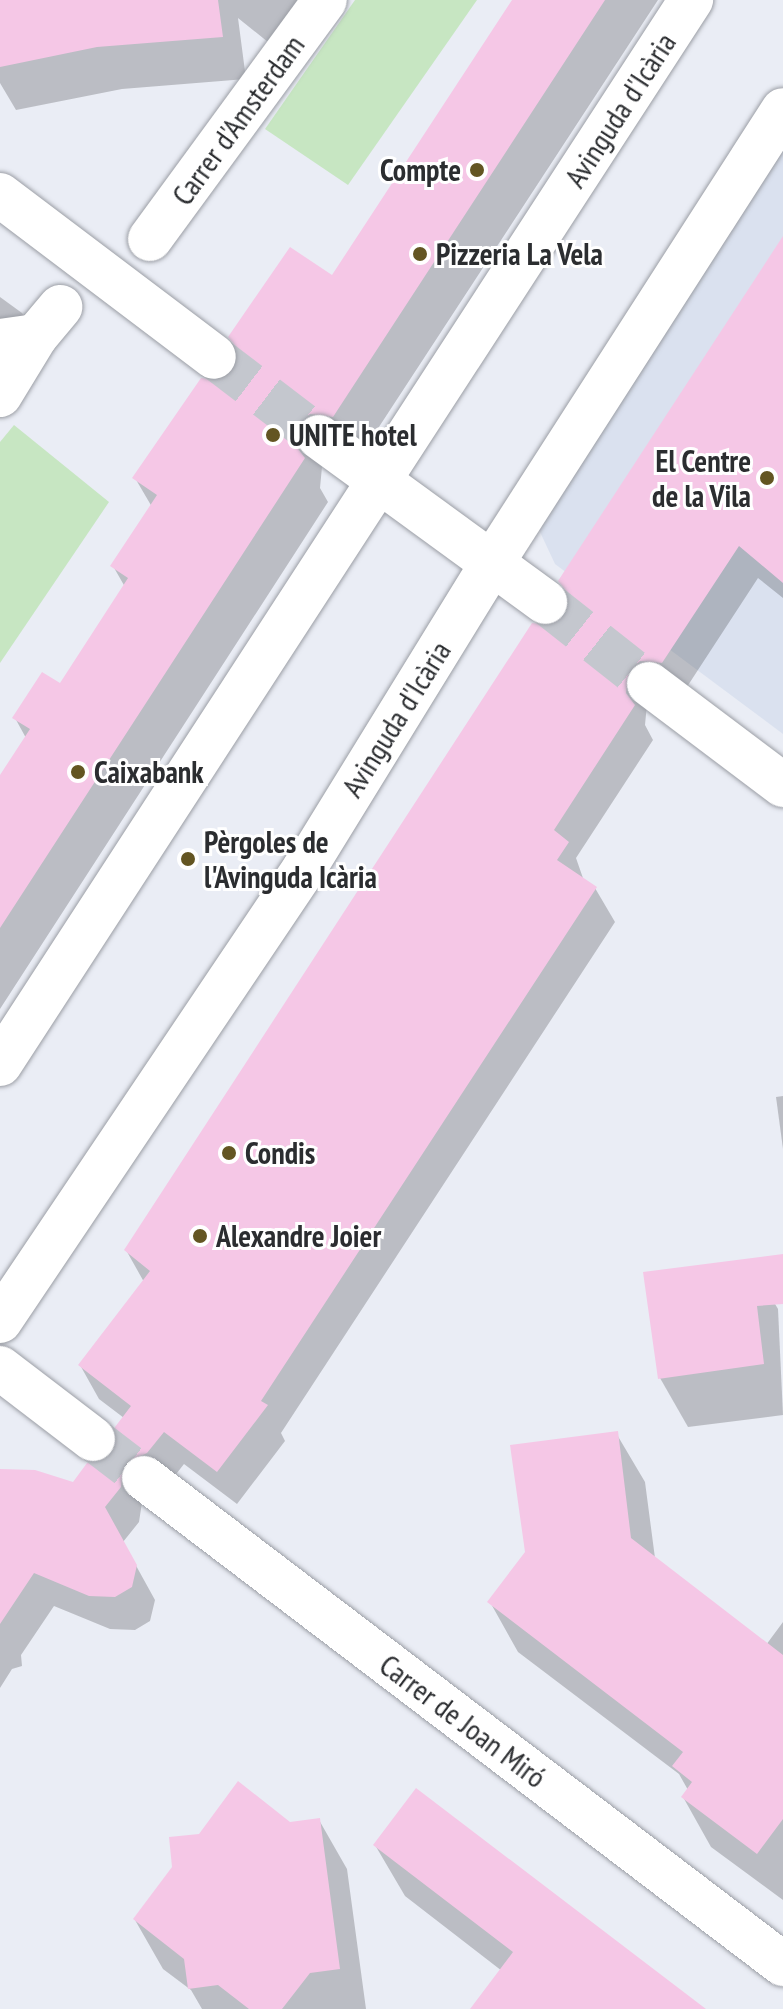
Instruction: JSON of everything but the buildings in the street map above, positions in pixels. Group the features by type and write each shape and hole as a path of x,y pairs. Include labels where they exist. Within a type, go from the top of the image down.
{"street":[{"name":"Carrer d'Amsterdam","path":"150,239 325,0"},
{"name":"Avinguda d'Icària","path":"0,1064 691,0"},
{"name":"Avinguda d'Icària","path":"0,1321 304,869 492,563 783,110"},
{"path":"0,195 214,357"},
{"path":"0,395 32,328"},
{"path":"319,437 545,602"},
{"path":"649,684 783,785"},
{"path":"0,1368 93,1439"},
{"name":"Carrer de Joan Miró","path":"144,1478 783,1964"}],"shaded area":[{"path":"783,143 783,734 555,564 540,532 541,517"}],"green space":[{"path":"355,0 477,0 348,185 265,129"},
{"path":"14,425 109,502 0,663 0,442"}],"tunnel":[{"path":"214,357 319,437"},
{"path":"545,602 649,684"},
{"path":"93,1439 144,1478"}],"place":[{"name":"Compte","path":"477,170"},
{"name":"Pizzeria La Vela","path":"420,254"},
{"name":"UNITE hotel","path":"273,435"},
{"name":"El Centre de la Vila","path":"767,478"},
{"name":"Caixabank","path":"78,772"},
{"name":"Pèrgoles de l'Avinguda Icària","path":"188,859"},
{"name":"Condis","path":"229,1153"},
{"name":"Alexandre Joier","path":"200,1236"}]}
